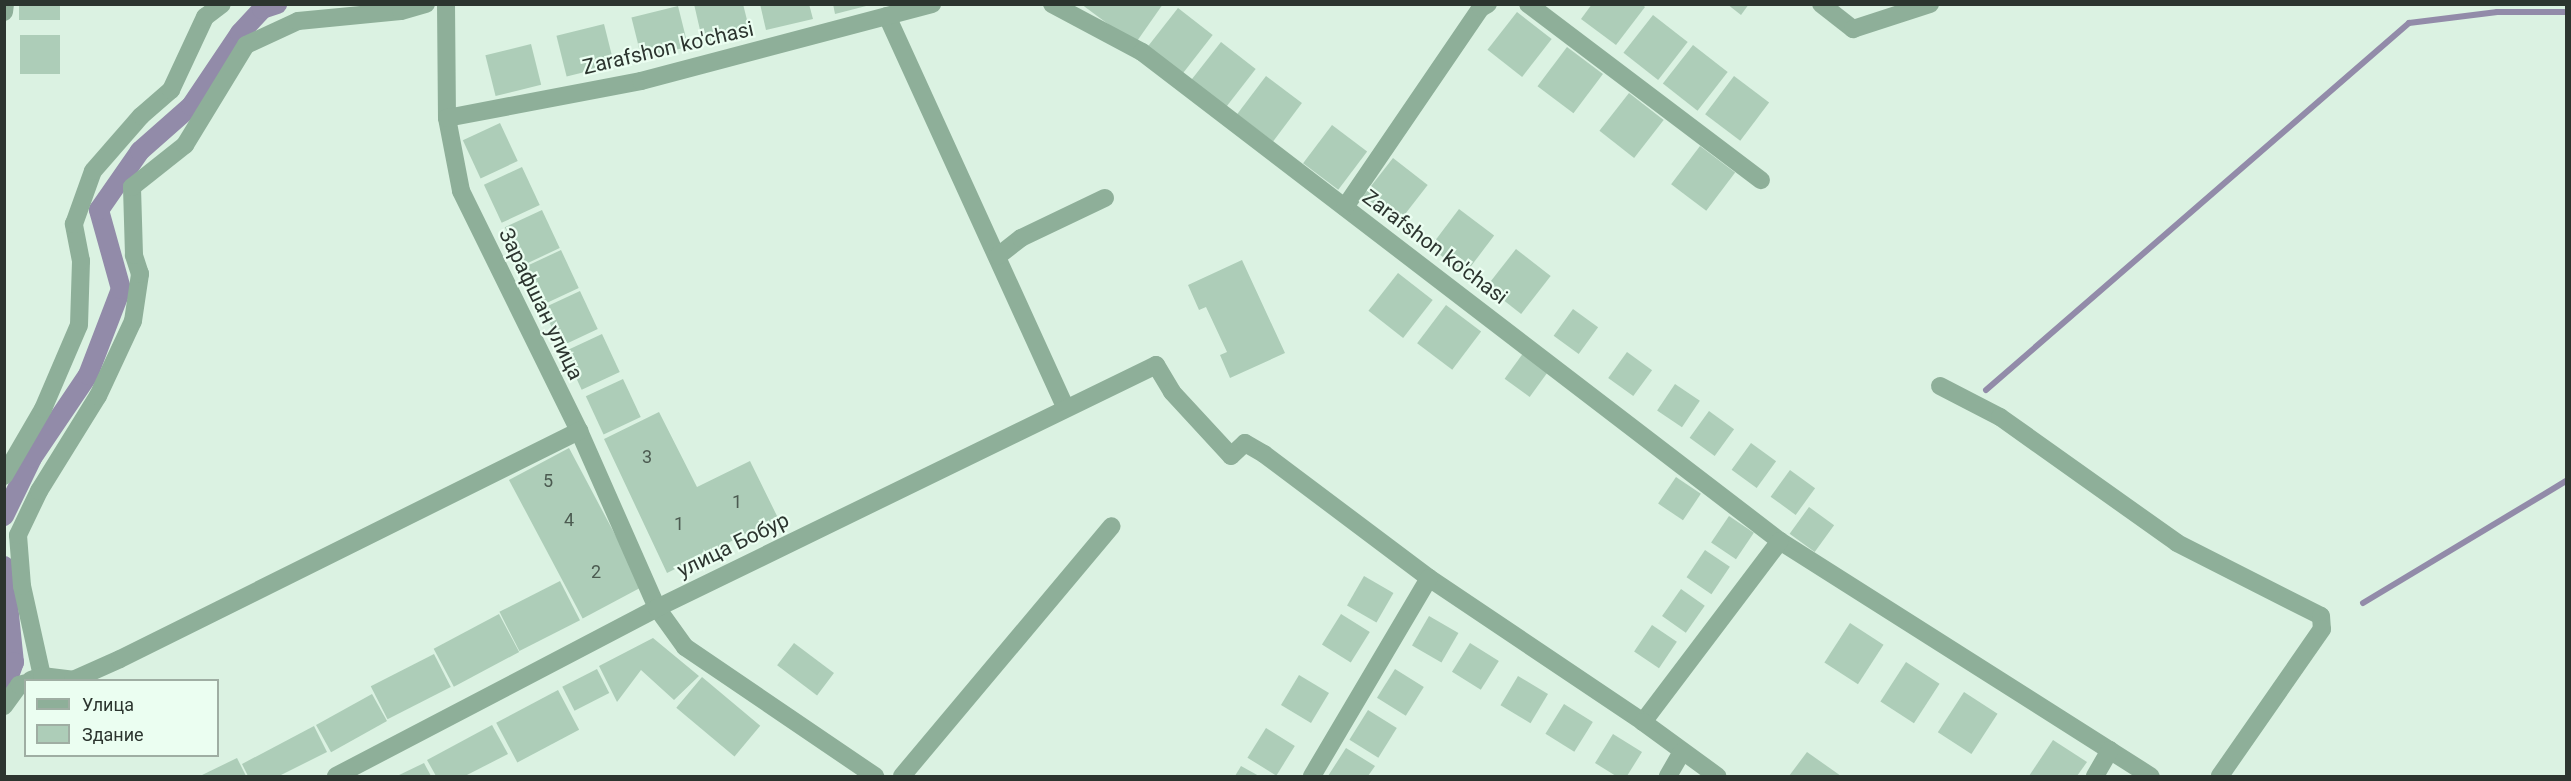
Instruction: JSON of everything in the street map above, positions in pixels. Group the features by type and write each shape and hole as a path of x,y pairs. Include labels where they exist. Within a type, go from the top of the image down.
{"street":[{"path":"4,4 4,12"},
{"path":"4,476 43,410 78,325 81,261 74,224 93,171 141,116 171,90 204,17 222,4"},
{"path":"33,679 18,536 39,490 98,396 133,321 140,274 134,255 132,187 185,145 246,45 298,21 426,4"},
{"name":"Зарафшан улица","path":"446,4 447,118 461,191 579,431 657,608 685,647 875,777"},
{"name":"Zarafshon ko'chasi","path":"447,118 641,81 932,4"},
{"name":"Zarafshon ko'chasi","path":"1052,4 1142,52 1780,541 2151,777"},
{"path":"1528,4 1761,180"},
{"path":"1821,4 1853,29 1930,4"},
{"path":"1345,207 1483,6"},
{"path":"887,16 1066,408"},
{"path":"998,256 1021,238 1105,198"},
{"name":"улица Бобур","path":"336,777 657,608 1156,365 1172,392 1231,456 1245,443 1264,454 1430,578"},
{"path":"1940,386 2000,417 2177,543 2321,616 2322,629 2220,777"},
{"path":"75,679 579,431"},
{"path":"902,777 1112,526"},
{"path":"1643,722 1780,541"},
{"path":"1312,777 1430,578 1643,722 1717,777"},
{"path":"4,706 19,685 24,683"},
{"path":"2095,777 2110,750"},
{"path":"1668,777 1682,752"}],"building":[{"path":"694,4 743,4 750,32 703,43"},
{"path":"760,4 809,4 813,19 766,30"},
{"path":"833,4 870,4 870,5 835,14"},
{"path":"1081,4 1163,4 1135,44"},
{"path":"1592,4 1642,4 1645,7 1616,45 1581,19"},
{"path":"1727,4 1749,4 1741,15"},
{"path":"19,5 60,5 60,20 19,20"},
{"path":"678,6 688,47 642,58 631,18"},
{"path":"1178,8 1213,35 1183,74 1148,47"},
{"path":"1517,12 1552,39 1522,77 1487,50"},
{"path":"1653,15 1688,42 1658,80 1623,53"},
{"path":"604,24 614,65 567,77 556,36"},
{"path":"20,35 60,35 60,74 20,74"},
{"path":"1221,42 1256,69 1226,107 1191,80"},
{"path":"531,44 541,85 496,96 485,55"},
{"path":"1693,45 1728,72 1698,111 1663,84"},
{"path":"1567,47 1603,74 1573,113 1538,86"},
{"path":"1266,76 1302,103 1273,141 1237,114"},
{"path":"1734,76 1769,102 1740,141 1705,114"},
{"path":"1629,93 1664,120 1634,158 1599,131"},
{"path":"500,123 518,161 481,178 463,140"},
{"path":"1332,125 1367,151 1338,190 1303,163"},
{"path":"1700,146 1735,172 1706,211 1671,184"},
{"path":"1393,158 1428,185 1398,223 1363,196"},
{"path":"522,167 540,205 502,223 484,185"},
{"path":"1459,209 1494,235 1465,274 1430,247"},
{"path":"542,210 560,248 523,265 505,227"},
{"path":"1516,249 1551,276 1521,314 1486,287"},
{"path":"561,250 579,288 541,306 523,268"},
{"path":"1242,260 1285,353 1230,378 1220,355 1227,352 1206,307 1199,310 1188,285"},
{"path":"1398,273 1433,300 1403,338 1368,311"},
{"path":"580,291 598,329 561,346 543,308"},
{"path":"1446,305 1481,331 1452,370 1417,343"},
{"path":"1573,309 1598,327 1579,354 1554,336"},
{"path":"602,334 620,372 582,390 564,352"},
{"path":"1524,352 1549,370 1530,397 1505,379"},
{"path":"1627,352 1652,370 1633,396 1608,378"},
{"path":"623,379 641,417 604,434 586,396"},
{"path":"1675,384 1700,401 1682,427 1657,411"},
{"path":"1709,411 1734,429 1715,456 1690,438"},
{"path":"659,412 697,487 750,461 778,518 667,573 604,439"},
{"path":"1751,443 1776,461 1757,488 1732,470"},
{"path":"569,448 643,587 583,619 509,480"},
{"path":"1790,470 1815,488 1796,515 1771,497"},
{"path":"1676,477 1701,494 1683,520 1658,504"},
{"path":"1809,507 1834,525 1815,552 1790,534"},
{"path":"1729,516 1754,533 1736,559 1711,543"},
{"path":"1705,550 1730,567 1711,594 1687,577"},
{"path":"1364,576 1393,593 1376,622 1347,605"},
{"path":"560,581 580,620 519,651 499,612"},
{"path":"1681,589 1705,606 1686,633 1662,616"},
{"path":"499,614 519,652 454,687 434,649"},
{"path":"1341,614 1370,632 1351,663 1322,645"},
{"path":"1429,616 1458,633 1441,662 1412,645"},
{"path":"1850,623 1884,645 1858,684 1824,662"},
{"path":"1652,625 1677,642 1659,668 1634,652"},
{"path":"653,638 699,676 674,700 641,670 617,702 599,666"},
{"path":"794,643 834,673 817,695 777,665"},
{"path":"1470,643 1499,661 1481,690 1452,672"},
{"path":"434,654 451,687 388,719 371,686"},
{"path":"1906,662 1940,684 1914,723 1880,701"},
{"path":"597,669 609,693 575,711 562,687"},
{"path":"1395,669 1424,687 1406,716 1377,698"},
{"path":"1299,675 1329,693 1311,723 1281,705"},
{"path":"1518,676 1548,694 1530,723 1500,705"},
{"path":"702,677 760,726 735,756 676,708"},
{"path":"558,690 579,730 517,763 496,723"},
{"path":"1964,692 1998,714 1971,754 1938,732"},
{"path":"372,694 387,721 331,752 316,725"},
{"path":"1564,704 1593,722 1574,752 1545,734"},
{"path":"1368,710 1397,728 1378,758 1349,740"},
{"path":"492,725 508,754 465,776 436,776 427,760"},
{"path":"314,726 327,752 279,776 248,776 242,764"},
{"path":"1266,728 1295,746 1276,776 1247,758"},
{"path":"1613,734 1642,752 1627,776 1616,776 1595,763"},
{"path":"2053,740 2087,762 2077,776 2029,776"},
{"path":"1346,748 1375,766 1368,776 1328,776"},
{"path":"1807,752 1841,776 1789,776"},
{"path":"237,758 246,776 200,776"},
{"path":"424,763 431,776 397,776"},
{"path":"1241,766 1259,776 1235,776"}],"waterway":[{"path":"4,516 32,458 88,375 121,289 99,210 140,151 191,106 240,33 262,9 277,4"},
{"path":"1986,390 2409,23 2497,12 2566,12"},
{"path":"2363,603 2566,481"},
{"path":"4,566 14,662 4,689"}]}
